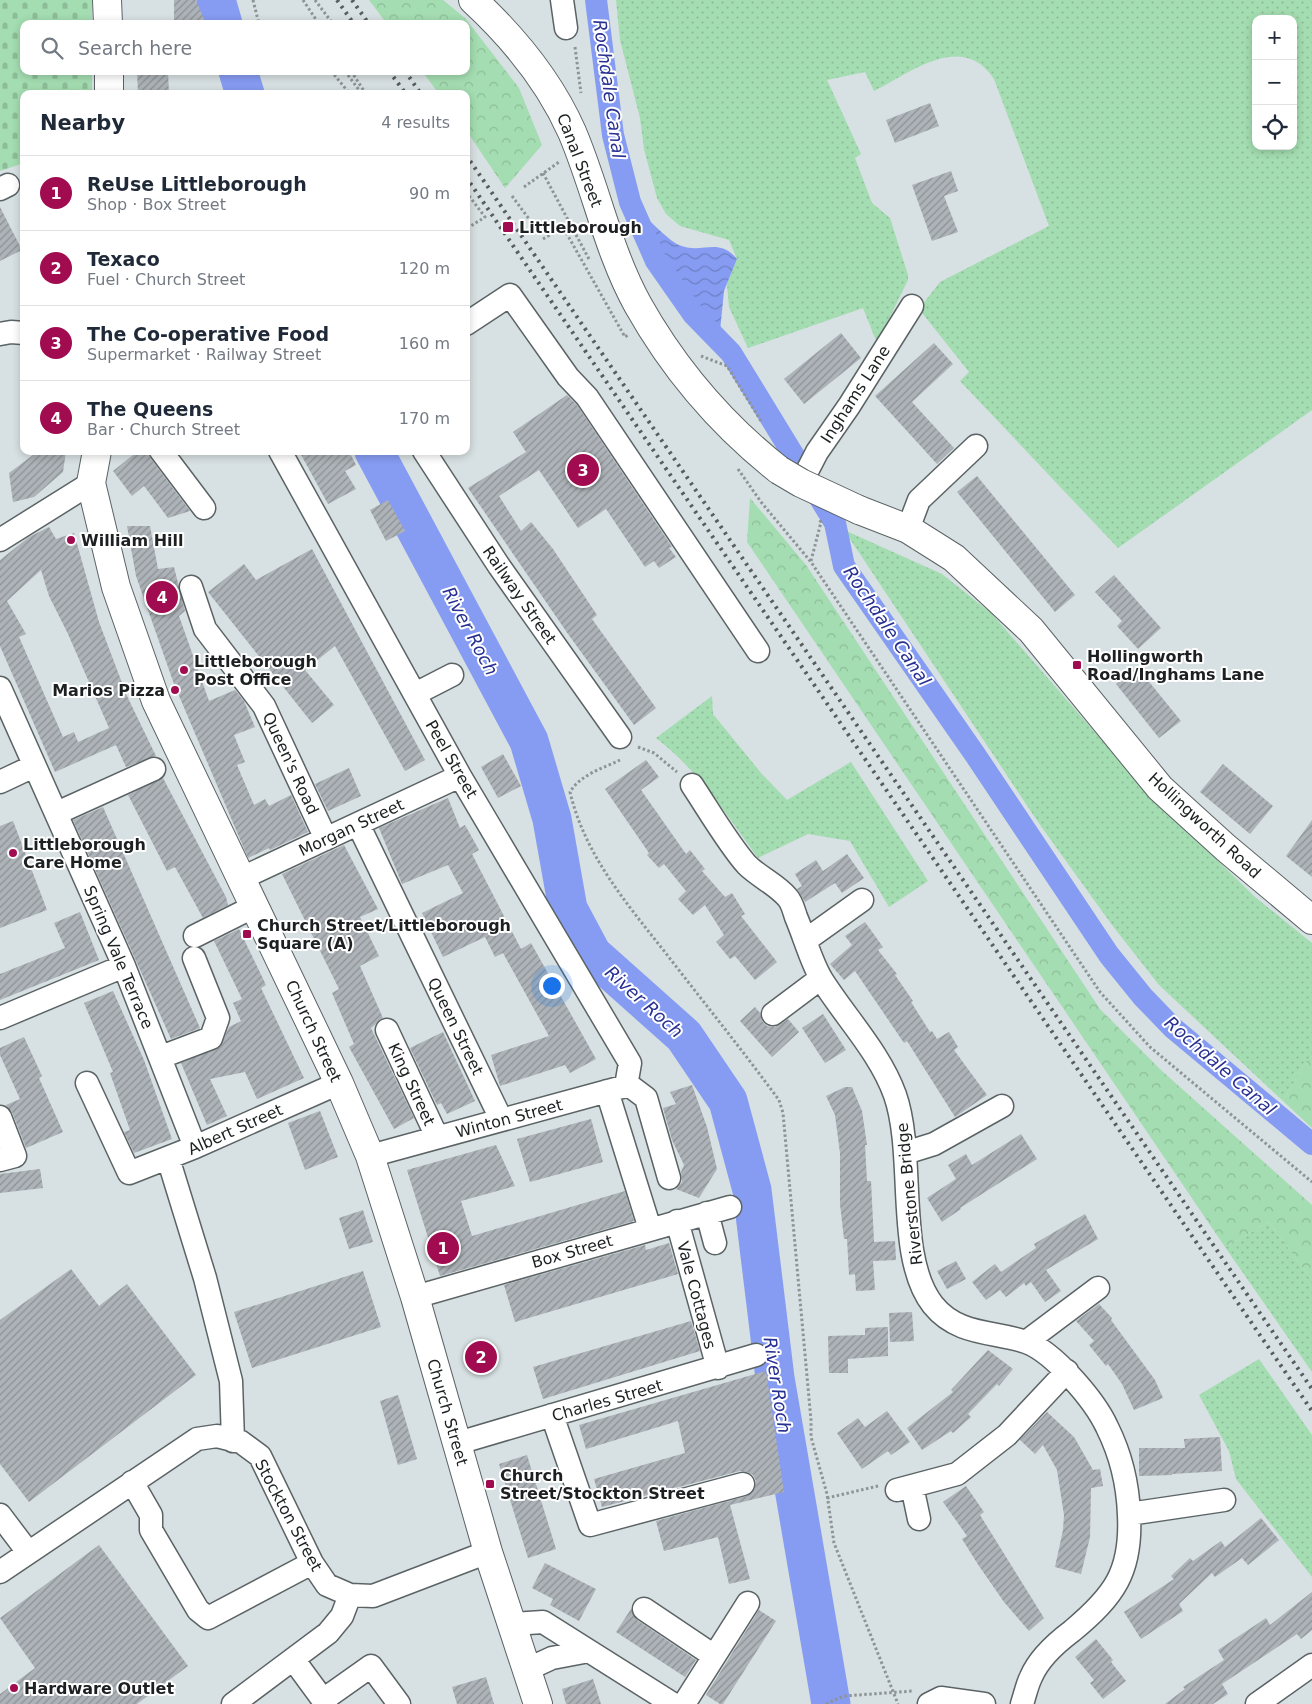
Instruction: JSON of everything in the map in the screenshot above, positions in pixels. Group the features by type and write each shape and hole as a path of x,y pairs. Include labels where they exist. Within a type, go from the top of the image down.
{"main road":[{"path":"107,0 108,20"},
{"name":"Canal Street","path":"473,0 504,28 550,89 572,132 614,250 638,304 671,355 710,408 747,445 790,476 859,510"},
{"path":"109,75 109,90"},
{"name":"Church Street","path":"96,455 91,483 116,587 156,701 339,1083 370,1156 415,1297 488,1552 538,1704"},
{"name":"Hollingworth Road","path":"859,510 908,529 954,558 1030,630 1160,788 1226,848 1312,920"}],"street":[{"path":"562,0 566,28"},
{"path":"470,321 510,295 568,377 587,397 758,651"},
{"name":"Inghams Lane","path":"790,476 817,452 849,406 912,306"},
{"path":"0,334 20,333"},
{"path":"908,529 919,500 976,446"},
{"path":"164,455 204,508"},
{"name":"Peel Street","path":"282,455 460,776 621,1079"},
{"name":"Railway Street","path":"427,455 499,566 620,737"},
{"path":"0,540 91,483"},
{"name":"Queen's Road","path":"192,587 205,629 264,706 326,839"},
{"path":"415,694 452,675"},
{"name":"Spring Vale Terrace","path":"0,688 124,966 162,1057 195,1147"},
{"path":"0,782 34,766"},
{"path":"57,813 154,769"},
{"name":"Morgan Street","path":"242,878 460,776"},
{"name":"Riverstone Bridge","path":"692,786 747,864 788,898 821,978 885,1072 895,1093 902,1117 912,1244 918,1277 925,1293 935,1308 960,1325 986,1335 1026,1342 1045,1350 1067,1371 1106,1424 1116,1449 1129,1514 1128,1551 1119,1579 1101,1607 1054,1645 1040,1662 1031,1676 1022,1704"},
{"name":"Queen Street","path":"358,824 501,1119"},
{"path":"806,940 862,900"},
{"path":"195,936 255,906"},
{"path":"162,1057 211,1038 218,1018 194,958"},
{"path":"0,1018 124,966"},
{"path":"773,1014 821,978"},
{"name":"King Street","path":"386,1030 437,1137"},
{"path":"621,1079 646,1098 670,1178"},
{"path":"621,1079 650,1229"},
{"name":"Winton Street","path":"370,1156 501,1119 621,1079"},
{"name":"Albert Street","path":"87,1083 129,1173 195,1147 339,1083"},
{"path":"905,1153 934,1144 1002,1106"},
{"path":"0,1117 15,1156 0,1160"},
{"path":"168,1158 205,1278 231,1381 233,1441"},
{"name":"Box Street","path":"415,1297 730,1207"},
{"path":"707,1213 715,1243"},
{"name":"Vale Cottages","path":"677,1221 718,1368"},
{"path":"1026,1342 1098,1288"},
{"name":"Charles Street","path":"458,1444 718,1368 756,1355"},
{"path":"919,1520 905,1488 957,1474 1007,1435 1067,1371"},
{"path":"552,1415 590,1525 743,1484"},
{"name":"Stockton Street","path":"0,1572 197,1439 217,1436 241,1442 260,1456 312,1563 327,1584 350,1595 373,1596 488,1552"},
{"path":"132,1482 151,1515 151,1530 198,1610 208,1618 312,1563"},
{"path":"1129,1514 1224,1500"},
{"path":"0,1515 28,1552"},
{"path":"233,1704 328,1632 342,1616 350,1595"},
{"path":"513,1624 544,1622 673,1703 714,1656 748,1603"},
{"path":"644,1609 714,1656"},
{"path":"528,1669 552,1658 589,1651"},
{"path":"293,1659 325,1702 371,1666 399,1704"},
{"path":"1257,1704 1312,1665"},
{"path":"935,1701 984,1704"}],"path":[{"path":"253,0 258,20"},
{"path":"303,0 316,20"},
{"path":"315,0 330,20"},
{"path":"334,75 347,90"},
{"path":"348,75 359,90"},
{"path":"354,75 363,90"},
{"path":"524,187 563,159"},
{"path":"543,174 593,266"},
{"path":"512,196 538,231"},
{"path":"470,197 485,217 470,226"},
{"path":"543,239 563,228 625,337 629,334 625,326"},
{"path":"735,465 761,502 811,562 1100,992 1150,1047 1312,1182"},
{"path":"620,737 635,746 654,753 692,786"},
{"path":"827,1498 883,1484 905,1488"},
{"path":"826,1704 844,1696 892,1691 932,1691 935,1701"}],"green space":[{"path":"0,0 92,0 92,20 20,20 20,75 92,75 92,90 20,90 20,164 0,171"},
{"path":"369,0 443,0 467,20 384,20"},
{"path":"616,0 1312,0 1312,410 1118,548 960,381 969,372 919,309 940,282 1049,226 994,79 981,65 967,58 952,57 936,60 920,66 874,91 865,72 827,80 861,154 855,158 872,203 890,218 908,275 908,280 877,343 863,308 748,348 729,307 727,284 737,259 729,240 680,226 666,214 657,198 644,149 640,118 620,40"},
{"path":"470,24 519,88 542,145 505,188 470,136 470,90 436,90 425,75 470,75"},
{"path":"750,498 806,565 1100,1009 1162,1071 1312,1205 1312,1280 1269,1222 1225,1247 747,542"},
{"path":"844,530 942,574 992,614 1146,791 1255,897 1312,943 1312,1056 1307,1060 1283,1101 1159,985 1112,925 1038,822"},
{"path":"712,696 713,714 761,773 787,800 851,762 928,881 889,907 850,841 808,834 758,858 699,779 672,751 656,738"},
{"path":"1312,1056 1312,1128 1283,1101 1307,1060"},
{"path":"1269,1222 1312,1280 1312,1372 1225,1247"},
{"path":"1259,1359 1312,1435 1312,1577 1236,1479 1229,1451 1199,1395"}],"water":[{"path":"630,202 679,245 687,248 716,247 730,252 737,259 724,291 719,341 693,314 656,261"}],"building":[{"path":"174,0 196,0 204,20 174,20"},
{"path":"137,75 168,75 169,90 138,90"},
{"path":"930,103 939,126 895,143 886,120"},
{"path":"951,171 958,191 944,196 958,232 932,241 912,185"},
{"path":"0,207 20,246 20,251 0,261"},
{"path":"841,333 861,358 804,404 784,379"},
{"path":"934,343 953,364 912,402 954,448 937,464 875,396"},
{"path":"567,395 577,405 672,547 669,548 676,557 659,568 654,561 645,567 606,509 578,528 539,470 499,496 521,531 531,522 553,549 597,615 592,619 656,708 634,725 568,634 468,488 526,452 513,432"},
{"path":"33,455 65,455 63,472 34,497 13,502 9,473"},
{"path":"133,455 150,455 190,511 168,518 144,486 132,496 113,471"},
{"path":"301,455 351,455 356,465 345,471 356,489 328,504"},
{"path":"977,476 1075,595 1055,612 957,492"},
{"path":"388,500 405,531 386,541 370,510"},
{"path":"127,526 150,526 158,569 174,567 185,611 179,616 209,701 235,690 244,701 255,727 234,735 245,762 237,765 254,805 265,799 269,806 291,795 308,832 248,858 174,684 136,576"},
{"path":"49,527 56,539 74,533 99,622 127,696 156,756 126,767 116,745 55,772 0,646 0,560 29,537","holes":["41,570 49,596 68,634 109,728 78,742 74,732 63,737 19,637 26,634 7,601"]},
{"path":"312,549 425,760 405,771 335,646 305,670 334,705 312,723 208,592 244,564 256,580"},
{"path":"1114,575 1161,628 1138,649 1117,626 1122,621 1095,592"},
{"path":"1137,667 1181,721 1159,738 1116,684"},
{"path":"503,754 521,786 498,798 481,767"},
{"path":"646,760 659,777 641,790 686,854 690,850 705,869 702,871 725,897 732,893 745,914 741,916 777,962 755,980 735,956 730,959 716,942 724,935 705,905 693,915 678,899 686,891 664,864 659,868 647,855 649,853 605,789"},
{"path":"1223,764 1273,806 1250,834 1200,792"},
{"path":"349,768 361,796 328,811 315,784"},
{"path":"163,778 226,897 228,905 203,918 175,867 167,871 128,795"},
{"path":"448,798 460,828 465,825 479,850 472,854 521,949 531,943 596,1059 570,1073 565,1065 500,1086 491,1055 549,1036 503,953 495,957 485,937 443,957 422,913 463,893 448,865 402,884 379,828"},
{"path":"103,807 200,1028 171,1039 73,820"},
{"path":"1312,820 1312,877 1286,856"},
{"name":"Littleborough Care Home","path":"13,821 47,910 0,928 0,826"},
{"path":"344,845 378,909 360,917 379,956 360,966 383,1018 371,1028 414,1118 394,1129 349,1047 354,1044 332,993 339,989 282,874"},
{"path":"847,854 864,878 842,893 835,883 805,902 797,889 802,886 795,874 816,860 823,871"},
{"path":"80,912 99,960 0,1000 0,974 65,948 54,923"},
{"path":"865,922 883,947 878,950 897,974 895,975 913,1001 911,1002 930,1032 932,1031 937,1039 949,1032 958,1047 954,1050 987,1095 955,1117 907,1041 904,1043 855,971 844,980 830,964 852,945 845,936"},
{"path":"239,929 266,985 261,988 304,1078 257,1099 245,1072 210,1079 227,1116 207,1125 181,1063 220,1047 229,1027 241,1021 233,1003 242,999 214,941"},
{"path":"113,991 144,1060 172,1139 134,1153 124,1132 130,1130 110,1073 113,1072 84,1003"},
{"path":"755,1007 760,1013 762,1021 767,1026 775,1027 788,1019 799,1032 772,1057 740,1021"},
{"path":"823,1014 846,1050 825,1063 802,1028"},
{"path":"443,1032 475,1101 447,1114 441,1103 437,1105 410,1048"},
{"path":"24,1037 42,1076 39,1078 63,1132 26,1148 12,1112 6,1105 20,1099 0,1055 0,1048"},
{"path":"692,1085 707,1127 717,1169 699,1198 676,1189 682,1182 681,1172 684,1165 672,1140 663,1108 676,1104 670,1092"},
{"path":"845,1087 852,1087 862,1111 867,1145 865,1145 867,1181 871,1181 874,1242 895,1241 896,1260 873,1261 875,1290 856,1291 855,1274 849,1275 847,1239 844,1239 840,1204 840,1153 835,1115 826,1096"},
{"path":"320,1111 338,1157 305,1170 288,1123"},
{"path":"591,1119 603,1162 530,1182 517,1139"},
{"path":"1021,1134 1037,1159 960,1208 942,1222 927,1198 956,1179 948,1165 966,1154 972,1165"},
{"path":"496,1145 515,1186 461,1201 472,1236 625,1191 634,1221 440,1276 407,1170"},
{"path":"40,1169 43,1188 0,1193 0,1174"},
{"path":"363,1210 373,1242 349,1249 339,1218"},
{"path":"1085,1214 1098,1239 1046,1270 1061,1291 1045,1302 1031,1282 1026,1286 1024,1283 1006,1297 1000,1290 986,1300 972,1282 995,1264 1001,1272 1036,1248 1034,1244"},
{"path":"669,1243 678,1274 515,1322 504,1285 645,1245 646,1250"},
{"path":"956,1261 966,1279 947,1289 937,1271"},
{"path":"71,1269 99,1306 127,1284 196,1375 29,1502 0,1464 0,1320"},
{"path":"363,1271 381,1327 252,1368 234,1312"},
{"path":"1099,1304 1112,1318 1111,1320 1155,1380 1163,1398 1134,1410 1122,1384 1108,1364 1106,1366 1089,1345 1094,1341 1076,1321"},
{"path":"912,1312 914,1341 890,1342 889,1313"},
{"path":"691,1321 700,1351 543,1399 533,1367"},
{"path":"888,1327 888,1356 848,1359 848,1373 829,1373 828,1336 865,1335 865,1328"},
{"path":"988,1350 1013,1369 999,1386 997,1384 968,1414 971,1417 953,1433 951,1431 922,1450 907,1428 953,1392 951,1390"},
{"path":"766,1371 784,1492 730,1505 750,1579 729,1584 718,1537 664,1551 656,1521 747,1496 755,1488 756,1481 753,1475 740,1471 602,1507 594,1479 685,1453 678,1421 586,1449 579,1425"},
{"path":"398,1395 417,1459 398,1465 380,1401"},
{"path":"887,1411 910,1442 891,1455 888,1451 862,1469 837,1433 858,1418 865,1427"},
{"path":"1047,1412 1074,1437 1093,1470 1100,1469 1103,1486 1091,1488 1090,1537 1081,1574 1055,1567 1063,1530 1064,1515 1057,1470 1043,1445 1035,1454 1020,1440"},
{"path":"1220,1437 1222,1471 1139,1476 1139,1448 1185,1448 1184,1439"},
{"path":"527,1455 556,1549 528,1558 499,1464"},
{"path":"966,1486 984,1512 980,1515 1044,1618 1029,1631 1004,1602 979,1566 962,1539 967,1536 943,1502"},
{"path":"1261,1518 1279,1540 1248,1565 1242,1558 1215,1577 1212,1573 1179,1604 1183,1611 1141,1639 1124,1612 1174,1579 1171,1576 1190,1558 1193,1561 1221,1541 1225,1547"},
{"path":"99,1545 188,1666 137,1704 0,1704 0,1694 35,1668 0,1618"},
{"path":"545,1563 596,1589 579,1621 550,1605 553,1599 532,1588"},
{"path":"1312,1592 1312,1630 1301,1639 1297,1634 1222,1684 1228,1694 1213,1704 1165,1704 1185,1689 1183,1687 1224,1660 1218,1650 1266,1618 1270,1625"},
{"path":"631,1609 637,1620 696,1660 685,1677 616,1632"},
{"path":"759,1610 776,1621 723,1704 720,1704 706,1695"},
{"path":"1096,1639 1113,1660 1111,1662 1126,1681 1103,1699 1090,1683 1094,1680 1075,1657"},
{"path":"486,1677 494,1704 457,1704 452,1687"},
{"path":"593,1679 601,1704 566,1704 562,1689"}],"waterway":[{"name":"River Roch","path":"216,0 222,20"},
{"name":"Rochdale Canal","path":"596,0 613,135 630,202 656,261 693,314 731,353 835,523 844,566 976,756 1109,955 1143,997 1173,1028 1312,1144"},
{"name":"River Roch","path":"239,75 244,90"},
{"name":"River Roch","path":"376,455 529,741 552,819 568,909 592,954 684,1036 728,1101 752,1190 775,1378 831,1704"}],"railway":[{"path":"337,0 351,20"},
{"path":"352,0 366,20"},
{"path":"392,75 403,90"},
{"path":"408,75 418,90"},
{"path":"470,161 1312,1389"},
{"path":"470,183 1312,1411"}],"place":[{"name":"Littleborough","path":"508,227"},
{"name":"The Co-operative Food","path":"583,470"},
{"name":"William Hill","path":"71,540"},
{"name":"The Queens","path":"162,597"},
{"name":"Hollingworth Road/Inghams Lane","path":"1077,665"},
{"name":"Littleborough Post Office","path":"184,670"},
{"name":"Marios Pizza","path":"175,690"},
{"name":"Littleborough Care Home","path":"13,853"},
{"name":"Church Street/Littleborough Square (A)","path":"247,934"},
{"name":"ReUse Littleborough","path":"443,1248"},
{"name":"Texaco","path":"481,1357"},
{"name":"Church Street/Stockton Street","path":"490,1484"},
{"name":"Hardware Outlet","path":"14,1688"}]}
